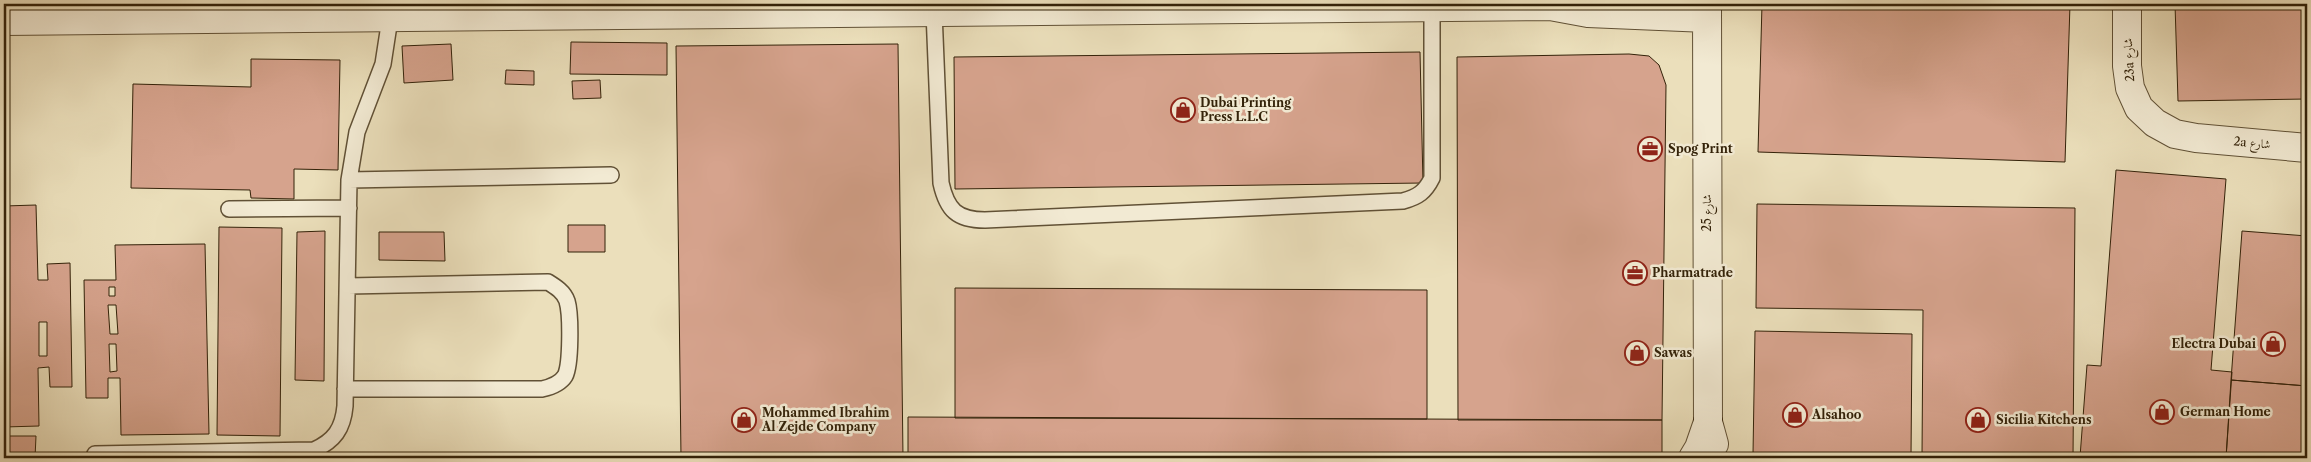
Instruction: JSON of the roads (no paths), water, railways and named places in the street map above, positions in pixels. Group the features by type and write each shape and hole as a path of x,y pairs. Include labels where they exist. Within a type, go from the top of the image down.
{"street":[{"name":"23a شارع","path":"2127,4 2127,66 2130,88 2139,108 2155,124 2175,134 2196,138"},
{"path":"4,21 391,10 934,12 1297,6 1432,7 1554,5 1588,13 1707,11"},
{"name":"شارع 25","path":"1707,11 1708,422 1714,445 1721,458"},
{"name":"2a شارع","path":"2196,138 2307,148"},
{"path":"1708,422 1711,458"},
{"name":"شارع 25","path":"1693,458 1699,448 1708,422"}],"lane":[{"path":"934,12 941,183 945,199 954,212 969,220 985,220 1416,198 1426,189 1432,178 1432,7"},
{"path":"94,454 158,456 314,450 327,444 338,434 344,421 349,180 357,132 383,64 391,10"},
{"path":"349,180 611,175"},
{"path":"229,209 349,208"},
{"path":"345,389 542,389 551,387 565,376 568,359 567,301 557,287 548,282 348,286"}],"place":[{"name":"Dubai Printing Press L.L.C","path":"1183,110"},
{"name":"Spog Print","path":"1650,149"},
{"name":"Pharmatrade","path":"1635,273"},
{"name":"Electra Dubai","path":"2273,344"},
{"name":"Sawas","path":"1637,353"},
{"name":"German Home","path":"2162,412"},
{"name":"Alsahoo","path":"1795,415"},
{"name":"Mohammed Ibrahim Al Zejde Company","path":"744,420"},
{"name":"Sicilia Kitchens","path":"1978,420"}]}
